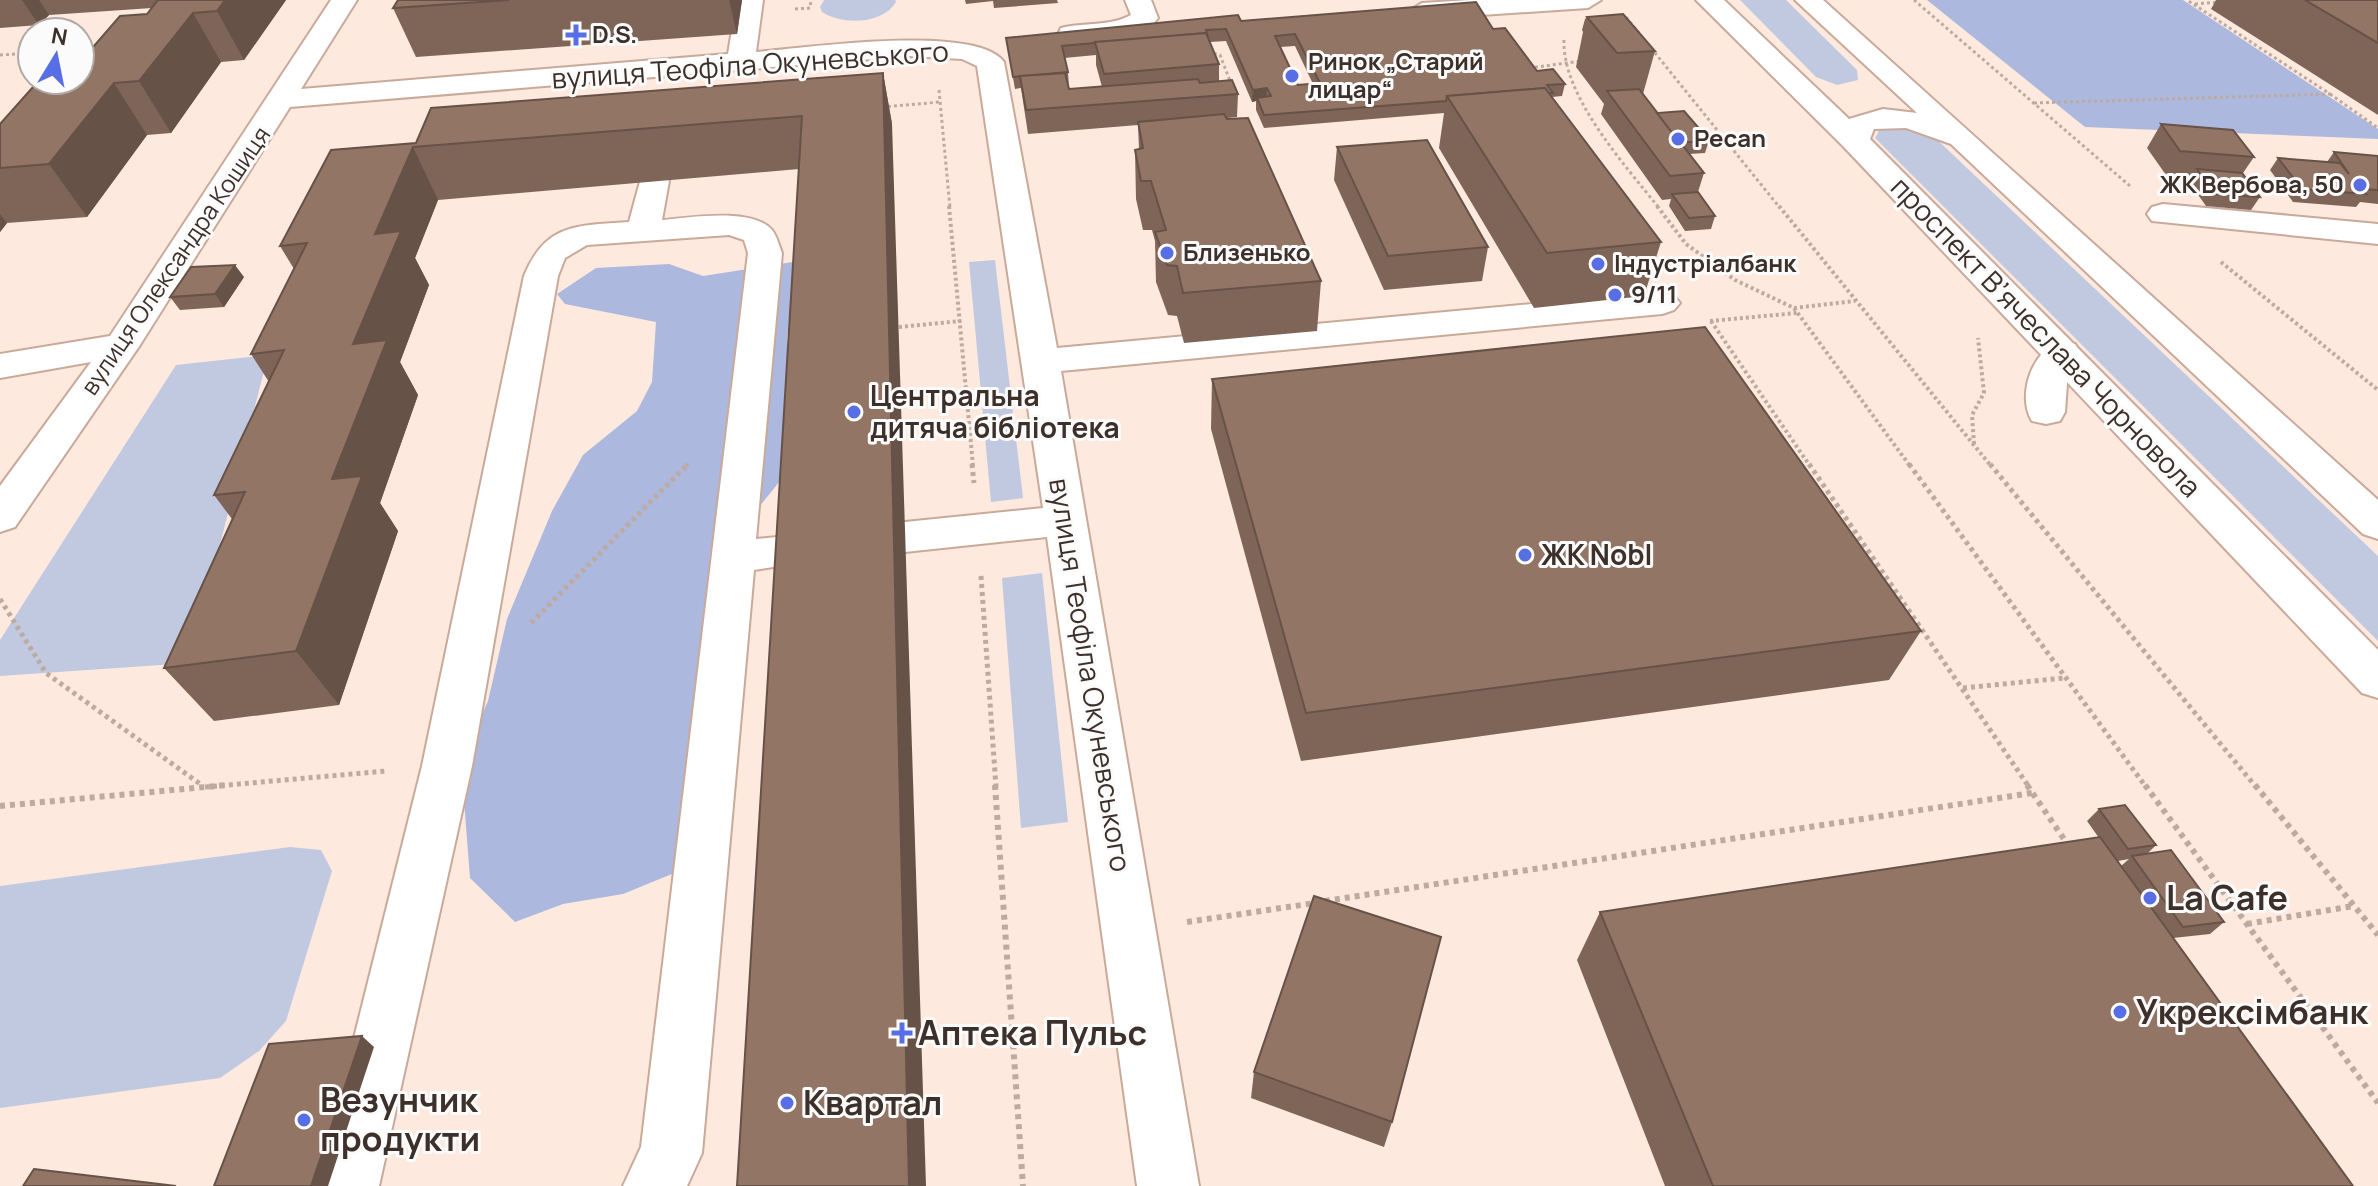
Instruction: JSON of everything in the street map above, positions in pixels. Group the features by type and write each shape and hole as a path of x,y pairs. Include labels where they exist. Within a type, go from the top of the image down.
{"street":[{"name":"вулиця Олександра Кошиця","path":"0,517 122,345 284,99 344,0"},
{"path":"741,62 750,0"},
{"path":"1124,30 1145,18 1138,0"},
{"path":"1402,12 1588,0"},
{"name":"проспект Вʼячеслава Чорновола","path":"1709,0 1854,140 2378,680"},
{"path":"1808,0 1968,143 2378,524"},
{"path":"1049,36 1170,27"},
{"name":"вулиця Теофіла Окуневського","path":"284,99 670,82 741,62 909,48 988,46 1041,361 1168,1186"},
{"path":"1799,86 1833,99 1882,101 1892,96 1895,77"},
{"path":"1854,140 1861,124 1883,117 1917,121 1968,143"},
{"path":"644,230 653,181"},
{"path":"2163,214 2378,234"},
{"path":"348,1186 447,766 541,276 550,253 579,236 731,225 758,234 765,253 671,1153 654,1186"},
{"path":"1041,361 1662,303"},
{"path":"0,366 122,345"},
{"path":"2046,412 2049,369 2062,352"},
{"path":"905,537 1066,520"},
{"path":"732,557 797,550"}],"path":[{"path":"786,10 810,8 811,0"},
{"path":"1588,0 1587,7 1564,39 1563,63 1601,133 1686,244 1735,280 1794,308 2378,1103"},
{"path":"2187,0 2378,128"},
{"path":"2193,4 2232,2"},
{"path":"1621,11 1855,301 2378,935"},
{"path":"1645,58 1659,57"},
{"path":"1524,69 1590,61"},
{"path":"938,80 977,529 1023,1186"},
{"path":"1222,93 1233,86"},
{"path":"2033,103 2330,94"},
{"path":"873,108 940,102"},
{"path":"1794,308 1855,301"},
{"path":"899,327 961,321"},
{"path":"1711,321 2078,858"},
{"path":"1968,327 1979,339 1984,393 1972,415 1974,445"},
{"path":"525,629 749,401"},
{"path":"0,599 46,673 204,787"},
{"path":"1963,688 2065,678"},
{"path":"0,806 447,766"},
{"path":"1130,931 2032,793"},
{"path":"2247,924 2353,906"}],"shaded area":[{"path":"824,0 896,2 890,10 872,19 851,21 822,12 820,7"},
{"path":"1740,0 1786,0 1857,70 1858,80 1837,85 1816,77"},
{"path":"1927,0 2183,0 2378,129 2378,139 2085,127"},
{"path":"1899,127 1931,134 2378,556 2378,641 1875,138 1880,129"},
{"path":"995,260 1023,498 991,502 969,262"},
{"path":"799,261 787,337 791,415 788,471 709,569 750,618 710,640 699,679 680,813 689,867 623,894 563,904 515,922 470,878 461,762 488,701 507,619 552,511 583,455 637,411 652,382 656,322 565,304 557,294 596,268 669,264 703,276"},
{"path":"268,355 190,663 0,676 0,640 176,365"},
{"path":"1042,573 1068,822 1021,828 1002,578"},
{"path":"290,847 321,850 332,871 286,1021 259,1051 220,1078 0,1108 0,886"}],"building":[{"path":"158,0 225,0 217,11 193,13 139,81 114,83 49,164 0,168 0,124 25,96 96,96 96,44 120,16 147,14"},
{"path":"398,0 509,0 393,8"},
{"path":"2305,0 2378,0 2378,43"},
{"path":"1476,2 1493,29 1505,28 1537,71 1553,69 1565,84 1547,85 1553,93 1545,88 1447,96 1446,101 1264,115 1257,98 1271,96 1267,88 1253,90 1226,29 1206,30 1207,34 1062,46 1068,72 1013,77 1006,38 1238,15 1241,21","holes":["1295,34 1320,83 1298,85 1275,36"]},
{"path":"1623,14 1655,51 1617,53 1587,17"},
{"path":"1206,33 1219,64 1104,74 1095,42"},
{"path":"883,73 909,1186 737,1186 802,116 413,147 375,234 401,231 353,344 387,340 332,479 362,476 296,651 164,668 245,492 214,495 284,350 251,354 307,243 280,246 331,150 416,143 431,108"},
{"path":"1065,73 1069,89 1198,79 1200,83 1232,80 1238,94 1026,110 1020,76"},
{"path":"1545,88 1661,242 1547,253 1447,96"},
{"path":"1639,89 1704,173 1670,176 1607,91"},
{"path":"1684,111 1709,140 1680,143 1657,113"},
{"path":"1224,114 1227,119 1248,118 1321,281 1183,293 1177,266 1167,265 1155,232 1166,230 1151,181 1141,181 1135,150 1143,148 1138,122"},
{"path":"2161,124 2233,130 2254,157 2180,151"},
{"path":"1427,140 1488,247 1388,256 1337,147"},
{"path":"2334,152 2378,156 2378,190 2361,189 2366,194 2302,189 2278,158 2340,163 2349,174"},
{"path":"2197,169 2242,173 2260,197 2214,194"},
{"path":"1698,192 1715,216 1689,218 1672,194"},
{"path":"235,265 215,294 170,297 191,267"},
{"name":"ЖК Nobl","path":"1705,327 1921,631 1306,713 1212,379"},
{"path":"2125,805 2156,845 2128,849 2099,809"},
{"path":"2100,837 2353,1186 1713,1186 1600,912"},
{"path":"2171,850 2224,922 2183,927 2132,856"},
{"path":"1314,896 1441,937 1392,1122 1254,1072"},
{"name":"Везунчик продукти","path":"362,1036 311,1186 214,1186 269,1044"},
{"path":"34,1169 176,1186 23,1186"}],"place":[{"name":"D.S.","path":"576,35"},
{"name":"Ринок „Старий лицар“","path":"1292,76"},
{"name":"Pecan","path":"1678,139"},
{"name":"ЖК Вербова, 50","path":"2360,185"},
{"name":"Близенько","path":"1167,253"},
{"name":"Індустріалбанк","path":"1598,264"},
{"name":"9/11","path":"1615,295"},
{"name":"Центральна дитяча бібліотека","path":"854,412"},
{"name":"ЖК Nobl","path":"1525,555"},
{"name":"La Cafe","path":"2150,898"},
{"name":"Укрексімбанк","path":"2120,1012"},
{"name":"Аптека Пульс","path":"902,1033"},
{"name":"Квартал","path":"787,1103"},
{"name":"Везунчик продукти","path":"304,1120"}]}
